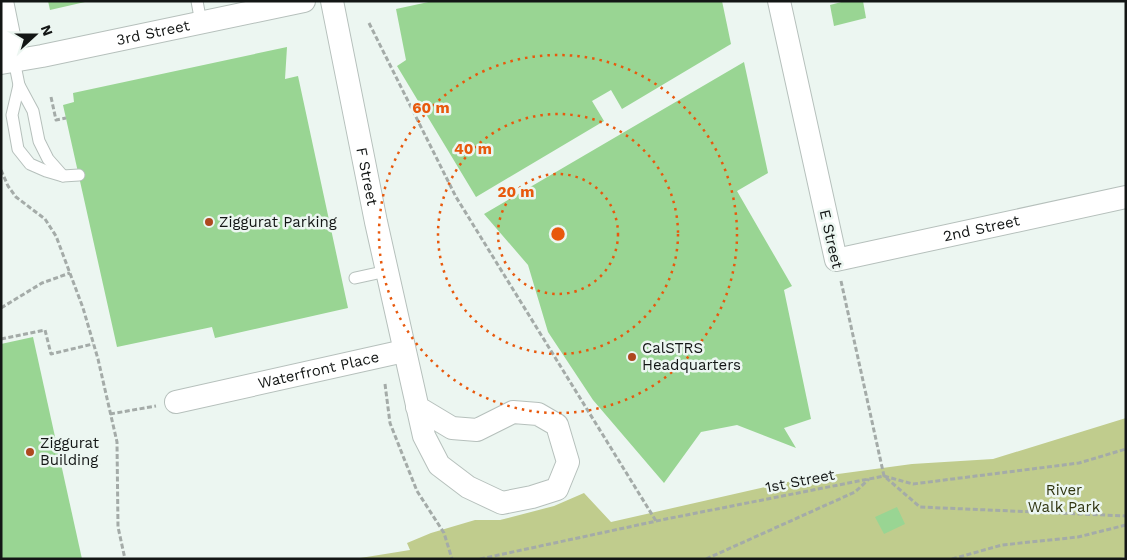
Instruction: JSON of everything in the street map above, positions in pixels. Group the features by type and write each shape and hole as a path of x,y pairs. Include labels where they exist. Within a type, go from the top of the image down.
{"street":[{"path":"2,1 8,62"},
{"name":"3rd Street","path":"8,62 304,1"},
{"name":"F Street","path":"332,1 404,351"},
{"name":"E Street","path":"779,1 836,260"},
{"name":"2nd Street","path":"836,260 1126,197"},
{"path":"404,351 417,407 424,436 438,465 468,486 502,503 532,497 557,489 568,462 557,425 538,414 514,412 477,430 452,428 417,407"},
{"name":"Waterfront Place","path":"176,402 404,351"}],"lane":[{"path":"197,1 201,23"},
{"path":"8,62 33,111 39,141 48,159 63,176"},
{"path":"19,85 12,115 18,149 30,164 46,172 63,176 79,175"},
{"path":"355,278 387,271"}],"path":[{"path":"369,24 456,197 656,521"},
{"path":"51,97 56,120 66,118"},
{"path":"1,170 8,186 16,197 45,219 56,236 83,308 117,442 118,527 125,559"},
{"name":"E Street","path":"836,260 884,476"},
{"path":"1,308 42,283 70,273"},
{"path":"1,339 45,330 51,354 93,344"},
{"path":"385,384 393,432 417,491 444,533 452,559"},
{"path":"110,414 176,402"},
{"name":"1st Street","path":"480,559 656,521 884,476 913,484 1079,463 1126,449"},
{"path":"884,476 920,508 1126,516"},
{"path":"706,559 855,492 869,479"},
{"path":"952,559 1002,545 1078,537 1126,525"}],"green space":[{"name":"River Walk Park","path":"1126,418 1126,557 1116,559 354,559 410,550 407,543 431,533 475,520 500,520 554,506 584,493 611,522 801,479 912,464 993,459"}],"building":[{"path":"48,1 85,1 85,2 50,10"},
{"path":"433,1 722,1 731,44 622,109 611,90 592,101 604,121 476,197 397,66 406,60 396,9"},
{"path":"845,1 863,1 866,18 834,26 830,5"},
{"name":"Ziggurat Parking","path":"287,47 285,79 298,76 348,308 215,338 212,327 117,347 63,105 74,102 73,93"},
{"path":"744,62 768,173 737,191 792,286 784,290 811,419 784,428 796,448 737,425 701,432 664,483 593,400 548,332 528,265 484,214"},
{"name":"Ziggurat Building","path":"33,337 82,559 1,559 1,344"},
{"path":"897,507 905,524 884,534 875,517"}],"place":[{"name":"Ziggurat Parking","path":"209,222"},
{"name":"CalSTRS Headquarters","path":"632,357"},
{"name":"Ziggurat Building","path":"30,452"}]}
